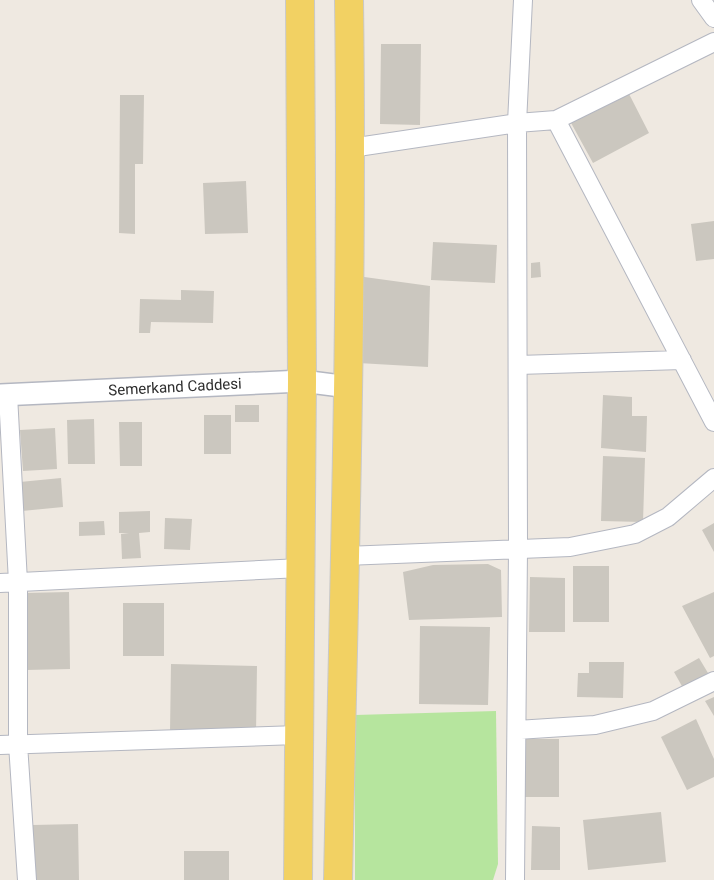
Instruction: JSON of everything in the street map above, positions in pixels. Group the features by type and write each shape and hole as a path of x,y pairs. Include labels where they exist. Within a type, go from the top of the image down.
{"main road":[{"path":"298,880 302,381 300,0"},
{"path":"338,880 349,387 351,148 349,0"}],"street":[{"path":"515,880 518,549 517,123 523,0"},
{"path":"701,0 714,18"},
{"path":"351,148 517,123 556,120 714,42"},
{"path":"556,120 714,422"},
{"path":"518,365 682,360"},
{"name":"Semerkand Caddesi","path":"4,395 302,381 349,387"},
{"path":"4,395 18,582 18,744 27,880"},
{"path":"345,556 570,547 635,534 668,517 714,478"},
{"path":"0,583 301,568"},
{"path":"517,730 594,725 653,711 714,681"},
{"path":"0,745 298,735"}],"green space":[{"path":"496,711 498,864 493,880 355,880 355,715"}],"building":[{"path":"381,44 421,44 420,125 380,124"},
{"path":"627,90 649,133 593,163 570,121"},
{"path":"120,95 144,95 143,164 135,164 135,234 119,233"},
{"path":"246,181 248,233 205,234 203,183"},
{"path":"714,221 714,259 696,261 691,224"},
{"path":"433,242 497,245 495,283 431,280"},
{"path":"540,262 541,277 531,278 531,263"},
{"path":"357,276 430,286 428,367 358,363"},
{"path":"181,290 214,291 213,323 151,322 150,333 139,333 140,299 181,300"},
{"path":"603,395 632,397 632,416 647,416 646,452 601,448"},
{"path":"235,405 259,405 259,422 235,422"},
{"path":"204,415 231,415 231,454 204,454"},
{"path":"94,419 95,464 68,464 67,420"},
{"path":"119,422 142,422 142,466 120,466"},
{"path":"55,428 57,469 23,471 20,430"},
{"path":"603,456 645,458 643,522 601,521"},
{"path":"61,478 63,507 22,511 20,482"},
{"path":"150,511 150,532 139,533 141,558 122,559 121,534 129,533 119,533 119,512"},
{"path":"165,518 192,519 190,550 164,549"},
{"path":"104,521 105,535 79,536 79,522"},
{"path":"714,523 714,552 702,530"},
{"path":"488,564 501,570 502,617 409,620 403,572 433,565"},
{"path":"573,566 609,566 609,622 573,622"},
{"path":"530,577 565,578 565,632 529,632"},
{"path":"69,592 70,669 26,670 24,593"},
{"path":"714,592 714,656 710,658 682,606"},
{"path":"123,603 164,603 164,656 123,656"},
{"path":"420,626 490,627 488,705 419,704"},
{"path":"699,658 708,673 683,688 674,672"},
{"path":"589,662 624,662 623,698 577,697 578,673 589,673"},
{"path":"171,664 257,666 256,733 170,732"},
{"path":"714,697 714,716 705,701"},
{"path":"696,719 714,759 714,777 687,790 661,737"},
{"path":"523,739 559,739 559,797 523,797"},
{"path":"661,812 666,862 588,870 583,820"},
{"path":"78,824 79,880 33,880 33,825"},
{"path":"532,826 560,827 560,870 531,870"},
{"path":"184,851 229,851 229,880 184,880"}]}
